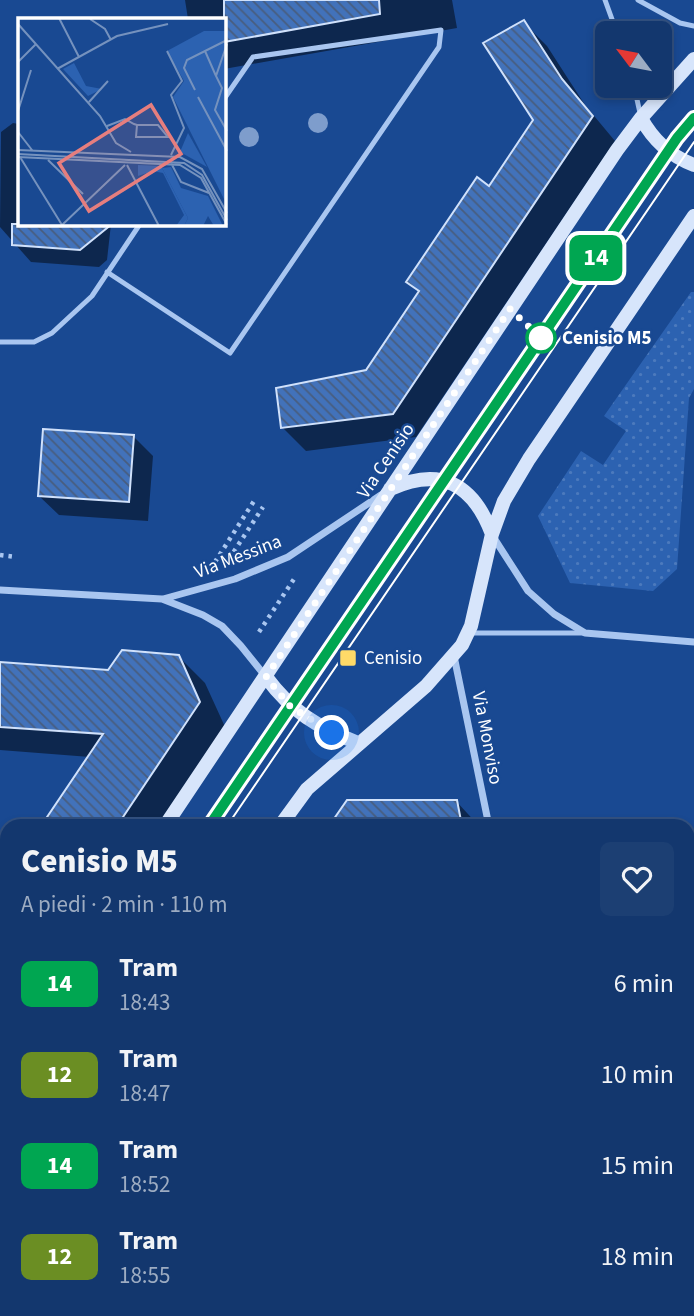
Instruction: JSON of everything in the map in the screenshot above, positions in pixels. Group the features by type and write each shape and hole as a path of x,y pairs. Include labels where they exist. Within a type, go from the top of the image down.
{"main road":[{"name":"Via Cenisio","path":"170,819 641,118 694,59"},
{"path":"641,118 654,138 665,148 694,164"},
{"path":"285,819 307,789 426,686 454,656 468,633 492,534 504,501 529,458 694,216"},
{"path":"390,489 419,478 437,478 452,483 474,502 492,534"},
{"path":"266,677 290,706 332,733 358,743"}],"street":[{"name":"Via Messina","path":"162,599 235,579 288,557 390,489"},
{"path":"492,534 528,591 554,614 585,633 694,642"},
{"name":"Via Messina","path":"0,590 162,599 203,615 222,626 266,677"},
{"name":"Via Monviso","path":"454,656 488,819"}],"lane":[{"path":"605,0 613,21"},
{"path":"638,0 680,23 694,26"},
{"path":"107,272 230,353 439,47 441,30 253,57 226,96"},
{"path":"637,98 641,118"},
{"path":"0,342 34,342 52,333 92,296 139,226"},
{"path":"468,633 585,633"}],"path":[{"path":"214,564 254,501"},
{"path":"224,565 262,507"},
{"path":"0,555 16,557"},
{"path":"259,632 296,576"}],"shaded area":[{"path":"691,292 694,292 694,389 689,398 677,569 653,591 570,583 538,516 581,451 603,465 626,431 604,416"}],"building":[{"path":"224,0 379,0 380,14 226,42"},
{"path":"524,20 562,79 593,116 393,414 281,428 276,388 366,370 419,291 406,282 477,177 489,186 533,120 483,43"},
{"path":"12,224 110,226 80,250 12,245"},
{"path":"43,429 134,435 129,502 38,496"},
{"path":"122,650 179,655 200,702 122,819 46,819 103,734 0,727 0,662 108,670"},
{"path":"347,800 457,800 461,819 334,819"}],"tram line":[{"path":"214,819 677,138 694,118"},
{"name":"14","path":"214,819 677,138 694,118"},
{"path":"232,819 694,142"}],"place":[{"name":"Cenisio M5","path":"541,338"},
{"name":"Cenisio","path":"348,658"}],"route":[{"path":"332,733 290,706 266,677 510,309 541,338"}]}
